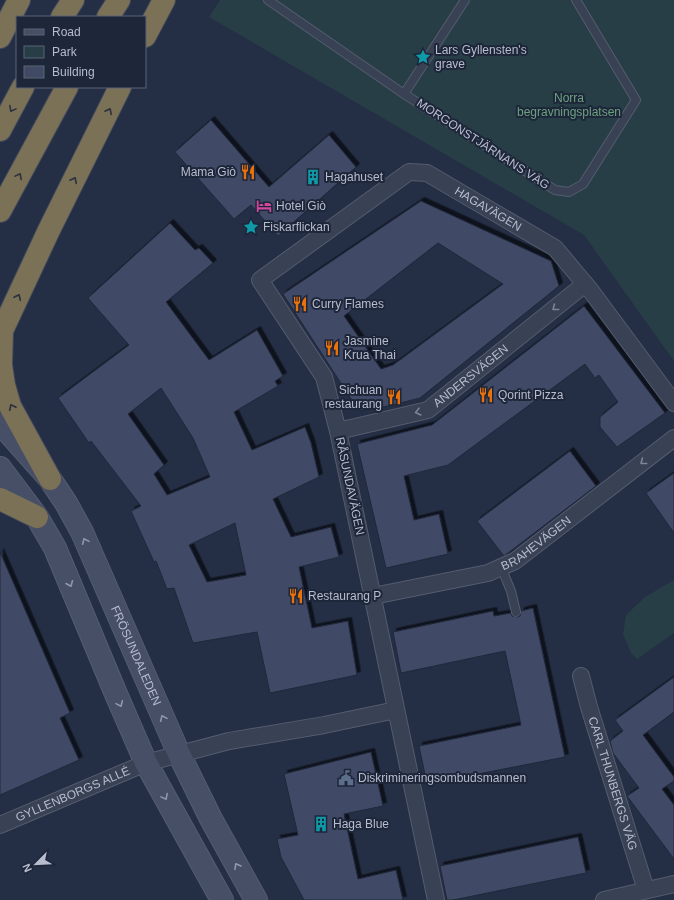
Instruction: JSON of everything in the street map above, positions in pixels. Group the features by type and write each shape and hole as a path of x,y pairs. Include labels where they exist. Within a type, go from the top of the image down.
{"highway":[{"path":"0,37 19,0"},
{"path":"63,16 73,0"},
{"path":"109,16 118,0"},
{"path":"146,34 164,0"},
{"path":"0,130 23,88"},
{"path":"0,211 66,88"},
{"path":"50,479 10,406 4,385 1,365 1,334 49,230 120,88"},
{"path":"0,498 37,517"}],"main road":[{"name":"FRÖSUNDALEDEN","path":"0,423 50,479 66,503 82,532 179,754 211,819 256,900"},
{"path":"0,468 37,517 55,548 146,762 222,900"}],"street":[{"name":"HAGAVÄGEN","path":"260,280 409,172 427,173 555,248 585,284 674,403"},
{"name":"RÅSUNDAVÄGEN","path":"260,280 324,377 338,431 436,900"},
{"name":"ANDERSVÄGEN","path":"338,431 428,410 585,284"},
{"name":"BRAHEVÄGEN","path":"373,596 488,573 508,564 674,438"},
{"name":"CARL THUNBERGS VÄG","path":"581,676 589,707 646,890"},
{"path":"146,762 228,741 324,725 396,710"},
{"name":"GYLLENBORGS ALLÉ","path":"0,825 146,762"},
{"path":"604,900 674,884"}],"lane":[{"name":"MORGONSTJÄRNANS VÄG","path":"268,0 404,94 555,190 569,192 583,184 636,100 576,0"},
{"path":"404,94 465,0"},
{"path":"508,564 511,591 516,612"}],"green space":[{"name":"Norra begravningsplatsen","path":"220,0 674,0 674,361 584,235 209,17"},
{"path":"674,580 674,633 637,659 631,653 623,634 626,615 645,597"}],"building":[{"name":"Hagahuset","path":"211,120 269,187 329,135 356,167 278,236 251,205 234,219 175,152"},
{"path":"421,201 551,261 559,286 420,398 359,411 283,294","holes":["438,243 503,284 393,365 381,369 344,316"]},
{"path":"170,223 195,250 199,248 213,263 166,302 209,360 257,330 283,376 275,381 278,386 234,412 252,450 305,427 311,443 319,477 273,499 291,537 331,527 339,557 299,567 312,628 348,621 357,675 270,693 257,632 193,643 174,588 167,589 156,561 154,562 131,511 141,506 91,441 89,443 58,398 129,345 88,298","holes":["161,388 193,438 210,477 167,495 154,474 164,465 128,414","235,523 246,575 207,582 189,545"]},
{"path":"584,306 665,413 617,447 600,427 600,417 618,402 599,375 595,378 585,364 448,465 404,476 414,520 439,514 448,554 386,568 357,444 432,425"},
{"path":"570,451 596,486 504,556 477,521"},
{"path":"674,473 674,533 646,493"},
{"path":"0,552 70,713 60,718 79,760 0,795"},
{"path":"533,608 565,757 427,784 419,746 521,725 505,651 401,673 393,632 493,611 494,616 511,613 512,616 517,617 520,616 521,611"},
{"path":"674,677 674,712 643,735 674,777 674,781 662,789 674,805 674,859 627,796 639,788 613,753 610,741 623,731 615,720"},
{"name":"Haga Blue","path":"371,752 383,806 344,814 358,879 396,870 403,900 304,900 281,857 277,839 298,835 284,774"},
{"path":"578,837 586,873 447,900 440,866"}],"place":[{"name":"Lars Gyllensten's grave","path":"423,57"},
{"name":"Mama Giò","path":"248,172"},
{"name":"Hagahuset","path":"313,177"},
{"name":"Hotel Giò","path":"264,206"},
{"name":"Fiskarflickan","path":"251,227"},
{"name":"Curry Flames","path":"300,304"},
{"name":"Jasmine Krua Thai","path":"332,348"},
{"name":"Qorint Pizza","path":"486,395"},
{"name":"Sichuan restaurang","path":"394,397"},
{"name":"Restaurang P","path":"296,596"},
{"name":"Diskrimineringsombudsmannen","path":"346,778"},
{"name":"Haga Blue","path":"321,824"}]}
